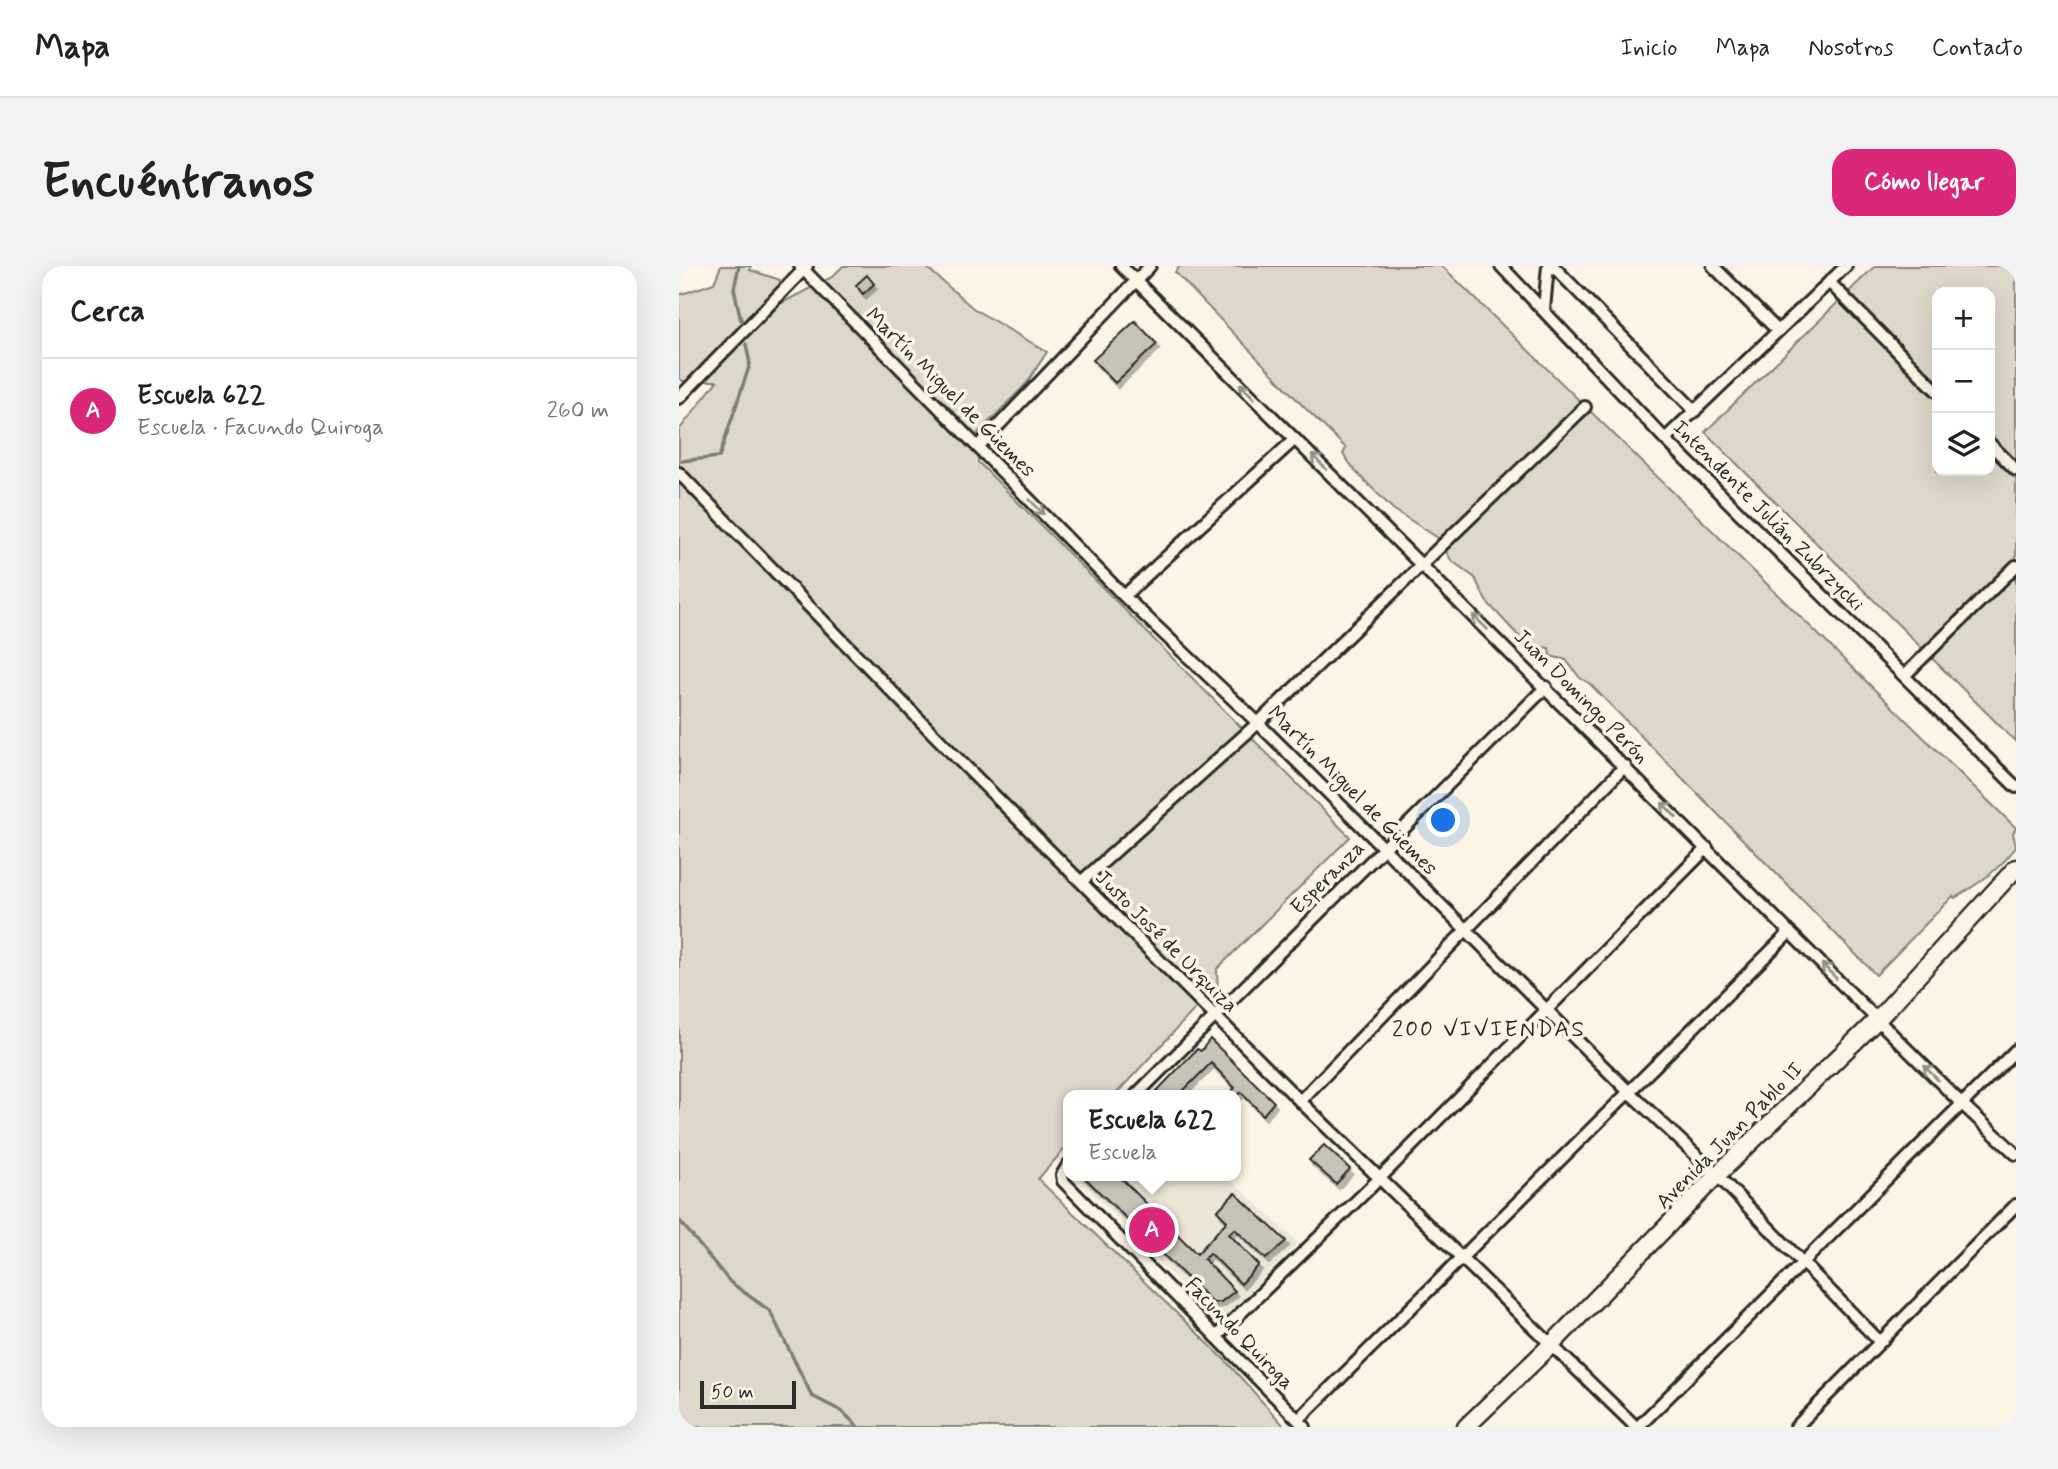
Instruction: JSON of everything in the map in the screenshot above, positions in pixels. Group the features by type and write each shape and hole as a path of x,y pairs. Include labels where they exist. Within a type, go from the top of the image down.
{"street":[{"name":"Juan Domingo Perón","path":"1122,266 1963,1105 2016,1154"},
{"path":"978,447 1150,266"},
{"name":"Intendente Julián Zubrzycki","path":"1501,266 1665,439 2016,787"},
{"path":"1544,309 1548,266"},
{"path":"1553,266 1695,411"},
{"path":"1713,266 1778,331"},
{"path":"1665,439 1846,266"},
{"path":"679,398 803,267"},
{"name":"Martín Miguel de Güemes","path":"803,267 1124,596 1258,723 1629,1092 1717,1175 1880,1342"},
{"path":"1829,282 1932,386"},
{"path":"1081,882 1258,723 1585,407"},
{"path":"1124,596 1296,439"},
{"path":"1995,449 2016,470"},
{"name":"Justo José de Urquiza","path":"679,473 1300,1101 1637,1427"},
{"path":"1904,676 2016,566"},
{"name":"Esperanza","path":"1141,1090 1546,687"},
{"path":"1300,1101 1625,766"},
{"path":"1216,1337 1379,1179 1707,848"},
{"name":"Avenida Juan Pablo II","path":"1465,1427 1551,1345 1717,1175 1878,1019 2016,868"},
{"path":"1301,1423 1461,1259 1790,932"},
{"path":"1637,1427 2016,1050"},
{"name":"Facundo Quiroga","path":"1063,1181 1301,1423"},
{"path":"1795,1427 2016,1205"}],"shaded area":[{"path":"721,266 751,266 750,270 780,280 778,305 832,277 843,266 925,266 974,309 1047,352 1026,384 978,433 978,462 1350,837 1217,969 1218,993 1195,1009 1120,1090 1063,1090 1063,1151 1038,1179 1224,1359 1285,1427 679,1427 679,430 717,381 683,381 679,378 679,295 714,283"},
{"path":"1180,266 1442,266 2016,828 2013,833 2016,847 1988,876 1955,898 1953,896 1876,975 1589,683 1580,678 1566,660 1550,656 1549,648 1526,644 1486,601 1475,578 1451,560 1438,538 1393,509 1356,472 1343,454 1346,448 1175,272"},
{"path":"1875,266 2016,266 2016,742 1705,432"},
{"path":"1081,1181 1232,1181 1298,1243 1226,1316 1213,1317"}],"building":[{"path":"867,275 874,284 863,294 856,285"},
{"path":"1135,321 1157,344 1115,383 1093,360"},
{"path":"1210,1039 1274,1102 1263,1115 1241,1090 1233,1090 1235,1088 1211,1063 1184,1090 1158,1090 1197,1049 1201,1051"},
{"path":"1324,1145 1350,1169 1336,1184 1309,1160"},
{"path":"1088,1181 1124,1181 1197,1254 1227,1221 1217,1211 1235,1193 1286,1241 1266,1259 1235,1229 1229,1234 1259,1265 1241,1284 1210,1253 1204,1259 1235,1291 1221,1302 1213,1303"}],"waterway":[{"path":"739,266 734,289 741,320"},
{"path":"681,461 719,457 750,364 746,344"},
{"path":"679,1220 730,1282 770,1311 812,1396 843,1412 858,1427"}],"place":[{"name":"Escuela 622","path":"1152,1230"}],"district":[{"name":"200 VIVIENDAS","path":"1489,1028"}]}
